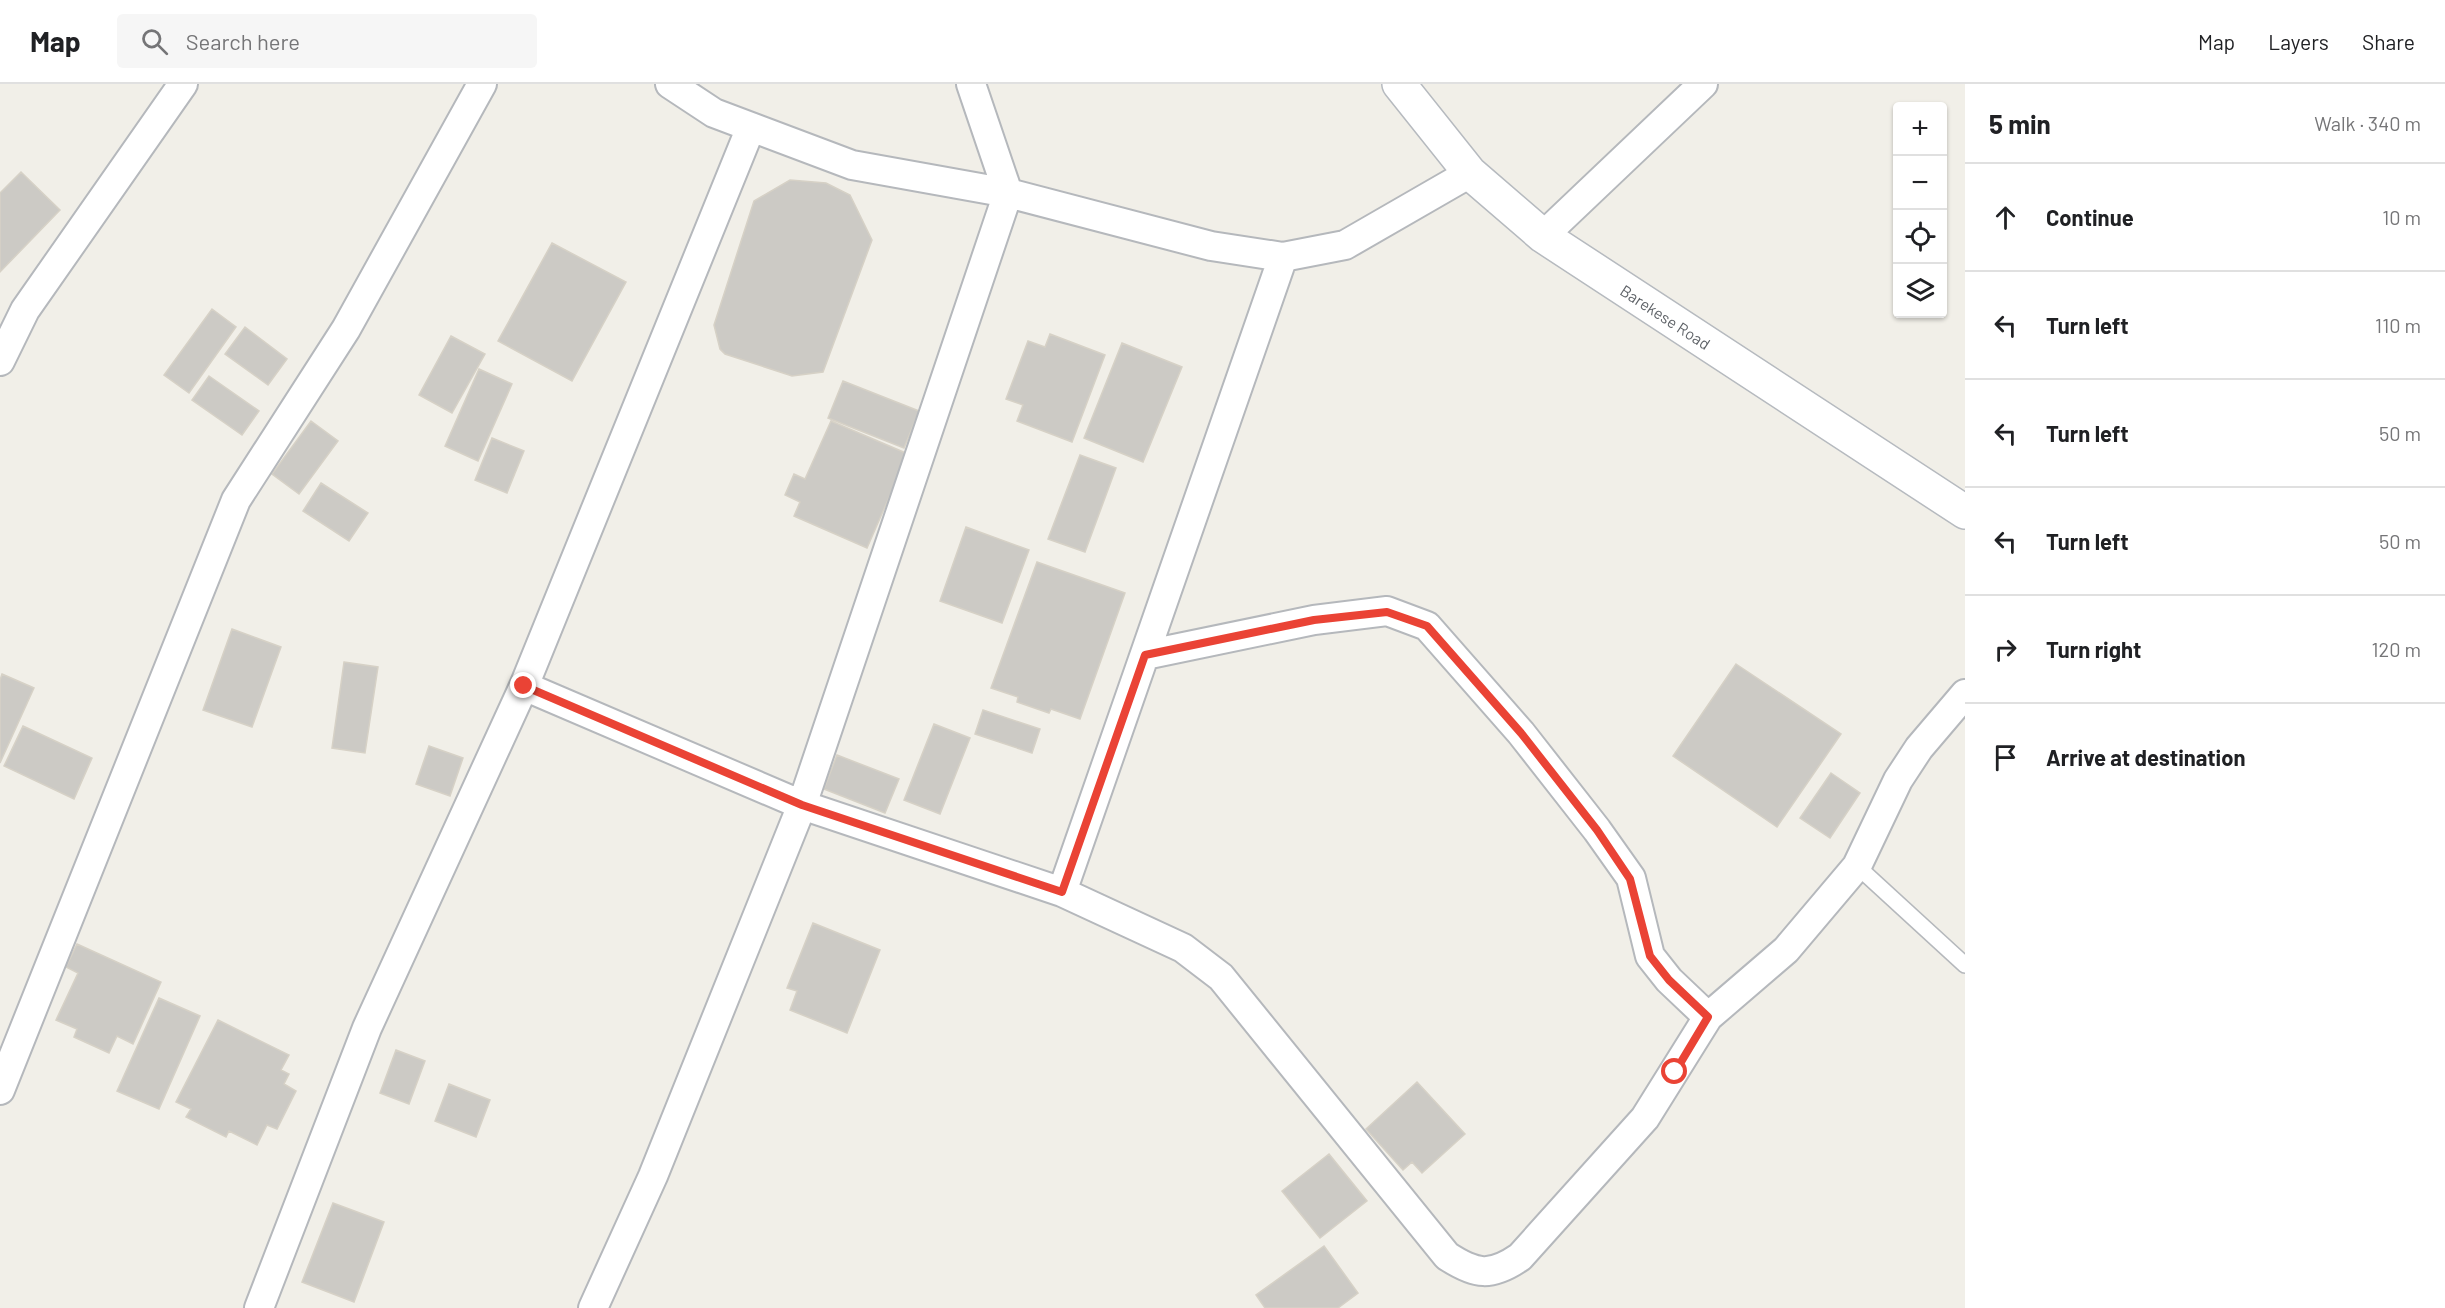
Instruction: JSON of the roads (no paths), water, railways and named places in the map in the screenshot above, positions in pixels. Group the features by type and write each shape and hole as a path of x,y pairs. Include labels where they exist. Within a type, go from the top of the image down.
{"main road":[{"name":"Barekese Road","path":"1399,84 1470,173 1543,236 1965,512"}],"street":[{"path":"0,361 26,310 183,84"},
{"path":"0,1090 236,500 346,329 482,84"},
{"path":"670,84 714,112 852,165 1008,193 1211,246 1283,257 1345,245 1470,173"},
{"path":"593,1308 653,1176 802,805 1008,193 971,84"},
{"path":"1543,236 1703,84"},
{"path":"260,1308 367,1028 524,686 751,127"},
{"path":"1062,892 1283,257"},
{"path":"1145,655 1314,620 1387,612 1427,626 1521,733 1597,830 1630,879 1650,956 1669,980 1708,1017"},
{"path":"524,686 802,805 1062,892 1183,948 1221,977 1447,1256 1465,1268 1483,1272 1503,1269 1520,1257 1637,1126 1708,1017 1786,950 1857,866 1899,780 1919,748 1965,694"}],"lane":[{"path":"1857,866 1965,965"}]}
